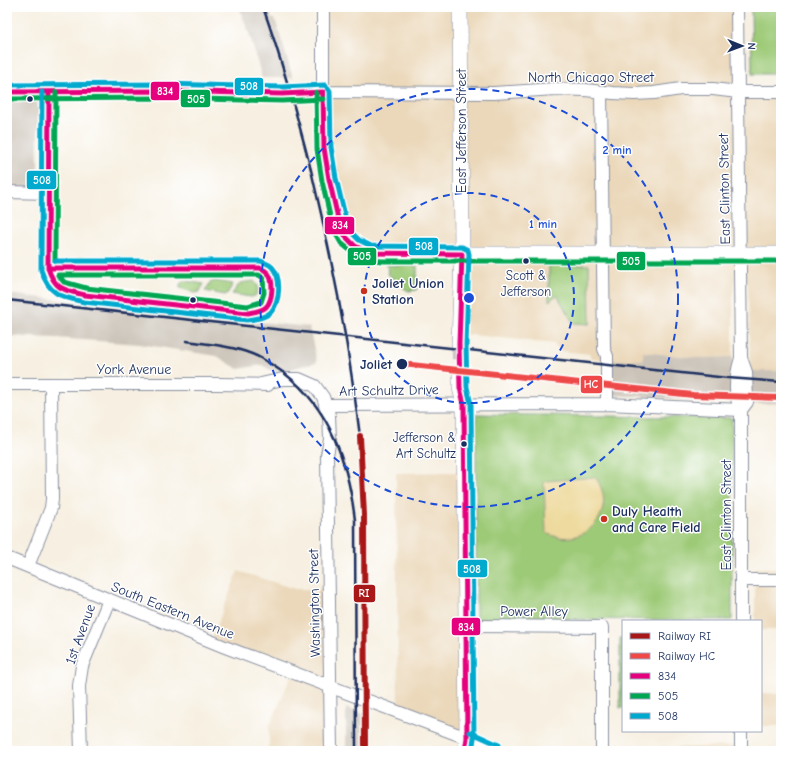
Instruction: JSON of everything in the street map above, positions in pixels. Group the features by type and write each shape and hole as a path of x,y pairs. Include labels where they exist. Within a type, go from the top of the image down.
{"main road":[{"name":"East Jefferson Street","path":"460,7 464,345"},
{"path":"7,92 215,92 261,86 301,86 323,92 324,148 338,220 342,232 346,237 355,246 369,253 781,254"},
{"path":"465,375 469,388 464,404 466,744"}],"street":[{"path":"323,7 323,92"},
{"name":"East Clinton Street","path":"737,7 741,358 746,372 747,402 741,410 741,620"},
{"name":"North Chicago Street","path":"323,92 461,94 512,93 555,89 634,94 681,89 713,89 738,92 781,92"},
{"path":"7,192 49,193 49,92"},
{"path":"601,92 604,349 600,356 603,404"},
{"name":"York Avenue","path":"7,384 261,384 283,379 299,379 315,386 319,390 325,405"},
{"path":"28,566 51,508 51,385"},
{"name":"Art Schultz Drive","path":"325,405 603,404 741,410"},
{"name":"Washington Street","path":"325,405 322,415 323,439 327,455 331,751"},
{"name":"South Eastern Avenue","path":"7,558 330,687 466,744 496,751"},
{"path":"741,580 781,580"},
{"name":"1st Avenue","path":"81,751 80,686 82,666 109,600"},
{"name":"Power Alley","path":"466,626 602,627 602,751"},
{"path":"741,732 741,751"}],"shaded area":[{"path":"239,7 268,7 272,19 275,19 293,78 262,78 250,36"},
{"path":"324,7 459,7 462,254 381,254 351,241 331,180"},
{"path":"461,7 736,7 738,255 733,294 733,357 699,358 644,352 644,360 618,361 590,358 590,354 561,351 554,344 465,334"},
{"path":"739,93 781,93 781,253 740,253"},
{"path":"38,101 38,188 7,188 7,102"},
{"path":"781,254 781,371 750,371 748,287 740,255"},
{"path":"7,294 309,327 317,362 276,373 262,365 238,369 217,356 139,344 7,336"},
{"path":"643,352 699,358 733,357 732,402 613,395 612,360 643,360"},
{"path":"750,371 781,371 781,403 751,404"},
{"path":"463,472 466,736 398,709 396,473"},
{"path":"755,568 781,568 781,630 762,630 762,620 755,620"},
{"path":"238,571 295,589 327,589 330,751 269,751 269,727 292,674 210,643"},
{"path":"762,693 781,694 781,726 762,726"},
{"path":"346,708 370,716 370,751 346,751"},
{"path":"736,746 736,751 604,751 604,749"}],"green space":[{"path":"751,7 781,7 781,74 752,74"},
{"path":"387,265 417,266 416,290 409,291 405,289 388,274"},
{"path":"549,265 589,265 590,324 573,323 557,295 549,301"},
{"path":"184,281 204,284 199,292 195,293 180,288 180,284"},
{"path":"214,281 233,284 225,295 205,291 210,283"},
{"path":"254,281 258,286 255,296 251,297 232,294 240,283"},
{"name":"Duly Health and Care Field","path":"476,414 732,418 732,620 476,619"},
{"path":"620,638 622,638 622,708 620,708"}],"sand":[{"path":"595,477 602,490 604,503 601,515 594,525 585,532 573,537 560,537 546,533 544,483 547,481"}],"tunnel":[{"path":"459,344 460,375"}],"railway":[{"path":"263,7 295,108 319,203 345,335 360,436"},
{"path":"7,300 728,378 781,382"},
{"path":"186,341 244,351 264,360 284,373 300,387 314,403 325,420 342,458 348,478 355,520 356,751"}],"rail line":[{"name":"HC","path":"402,364 693,395 781,398"},
{"name":"RI","path":"360,436 364,515 365,751"}],"transit line":[{"name":"508","path":"7,85 162,84 282,87 325,85 330,91 331,147 336,178 347,224 352,233 359,240 371,246 462,247 468,250 466,344 467,387 471,404 474,738 472,751"},
{"name":"834","path":"7,92 162,91 282,94 323,92"},
{"name":"508","path":"41,268 42,92"},
{"name":"834","path":"48,268 49,92"},
{"name":"505","path":"55,261 56,92"},
{"name":"505","path":"316,92 317,149 322,181 333,229 341,243 352,252 366,258 381,261 781,261"},
{"name":"834","path":"323,92 324,148 329,179 340,227 346,237 355,246 369,253 462,254"},
{"name":"505","path":"7,99 162,98 282,101 324,99"},
{"name":"834","path":"462,254 459,344 460,388 464,404 467,738 465,751"},
{"name":"508","path":"41,270 48,285 57,294 84,302 247,320 260,318 269,314 274,308 279,290 277,277 272,267 261,261 55,261"},
{"name":"834","path":"48,268 260,268 267,272 270,276 272,290 270,300 266,307 248,313 85,295 71,292 57,285 48,268"},
{"name":"505","path":"58,275 259,275 263,278 264,293 261,302 248,306 86,288 64,282 58,275"},
{"name":"508","path":"470,732 499,745"}],"place":[{"name":"Scott & Jefferson","path":"526,261"},
{"name":"Joliet Union Station","path":"364,291"},
{"name":"Joliet","path":"402,364"},
{"name":"Jefferson & Art Schultz","path":"464,444"},
{"name":"Duly Health and Care Field","path":"604,519"}]}
